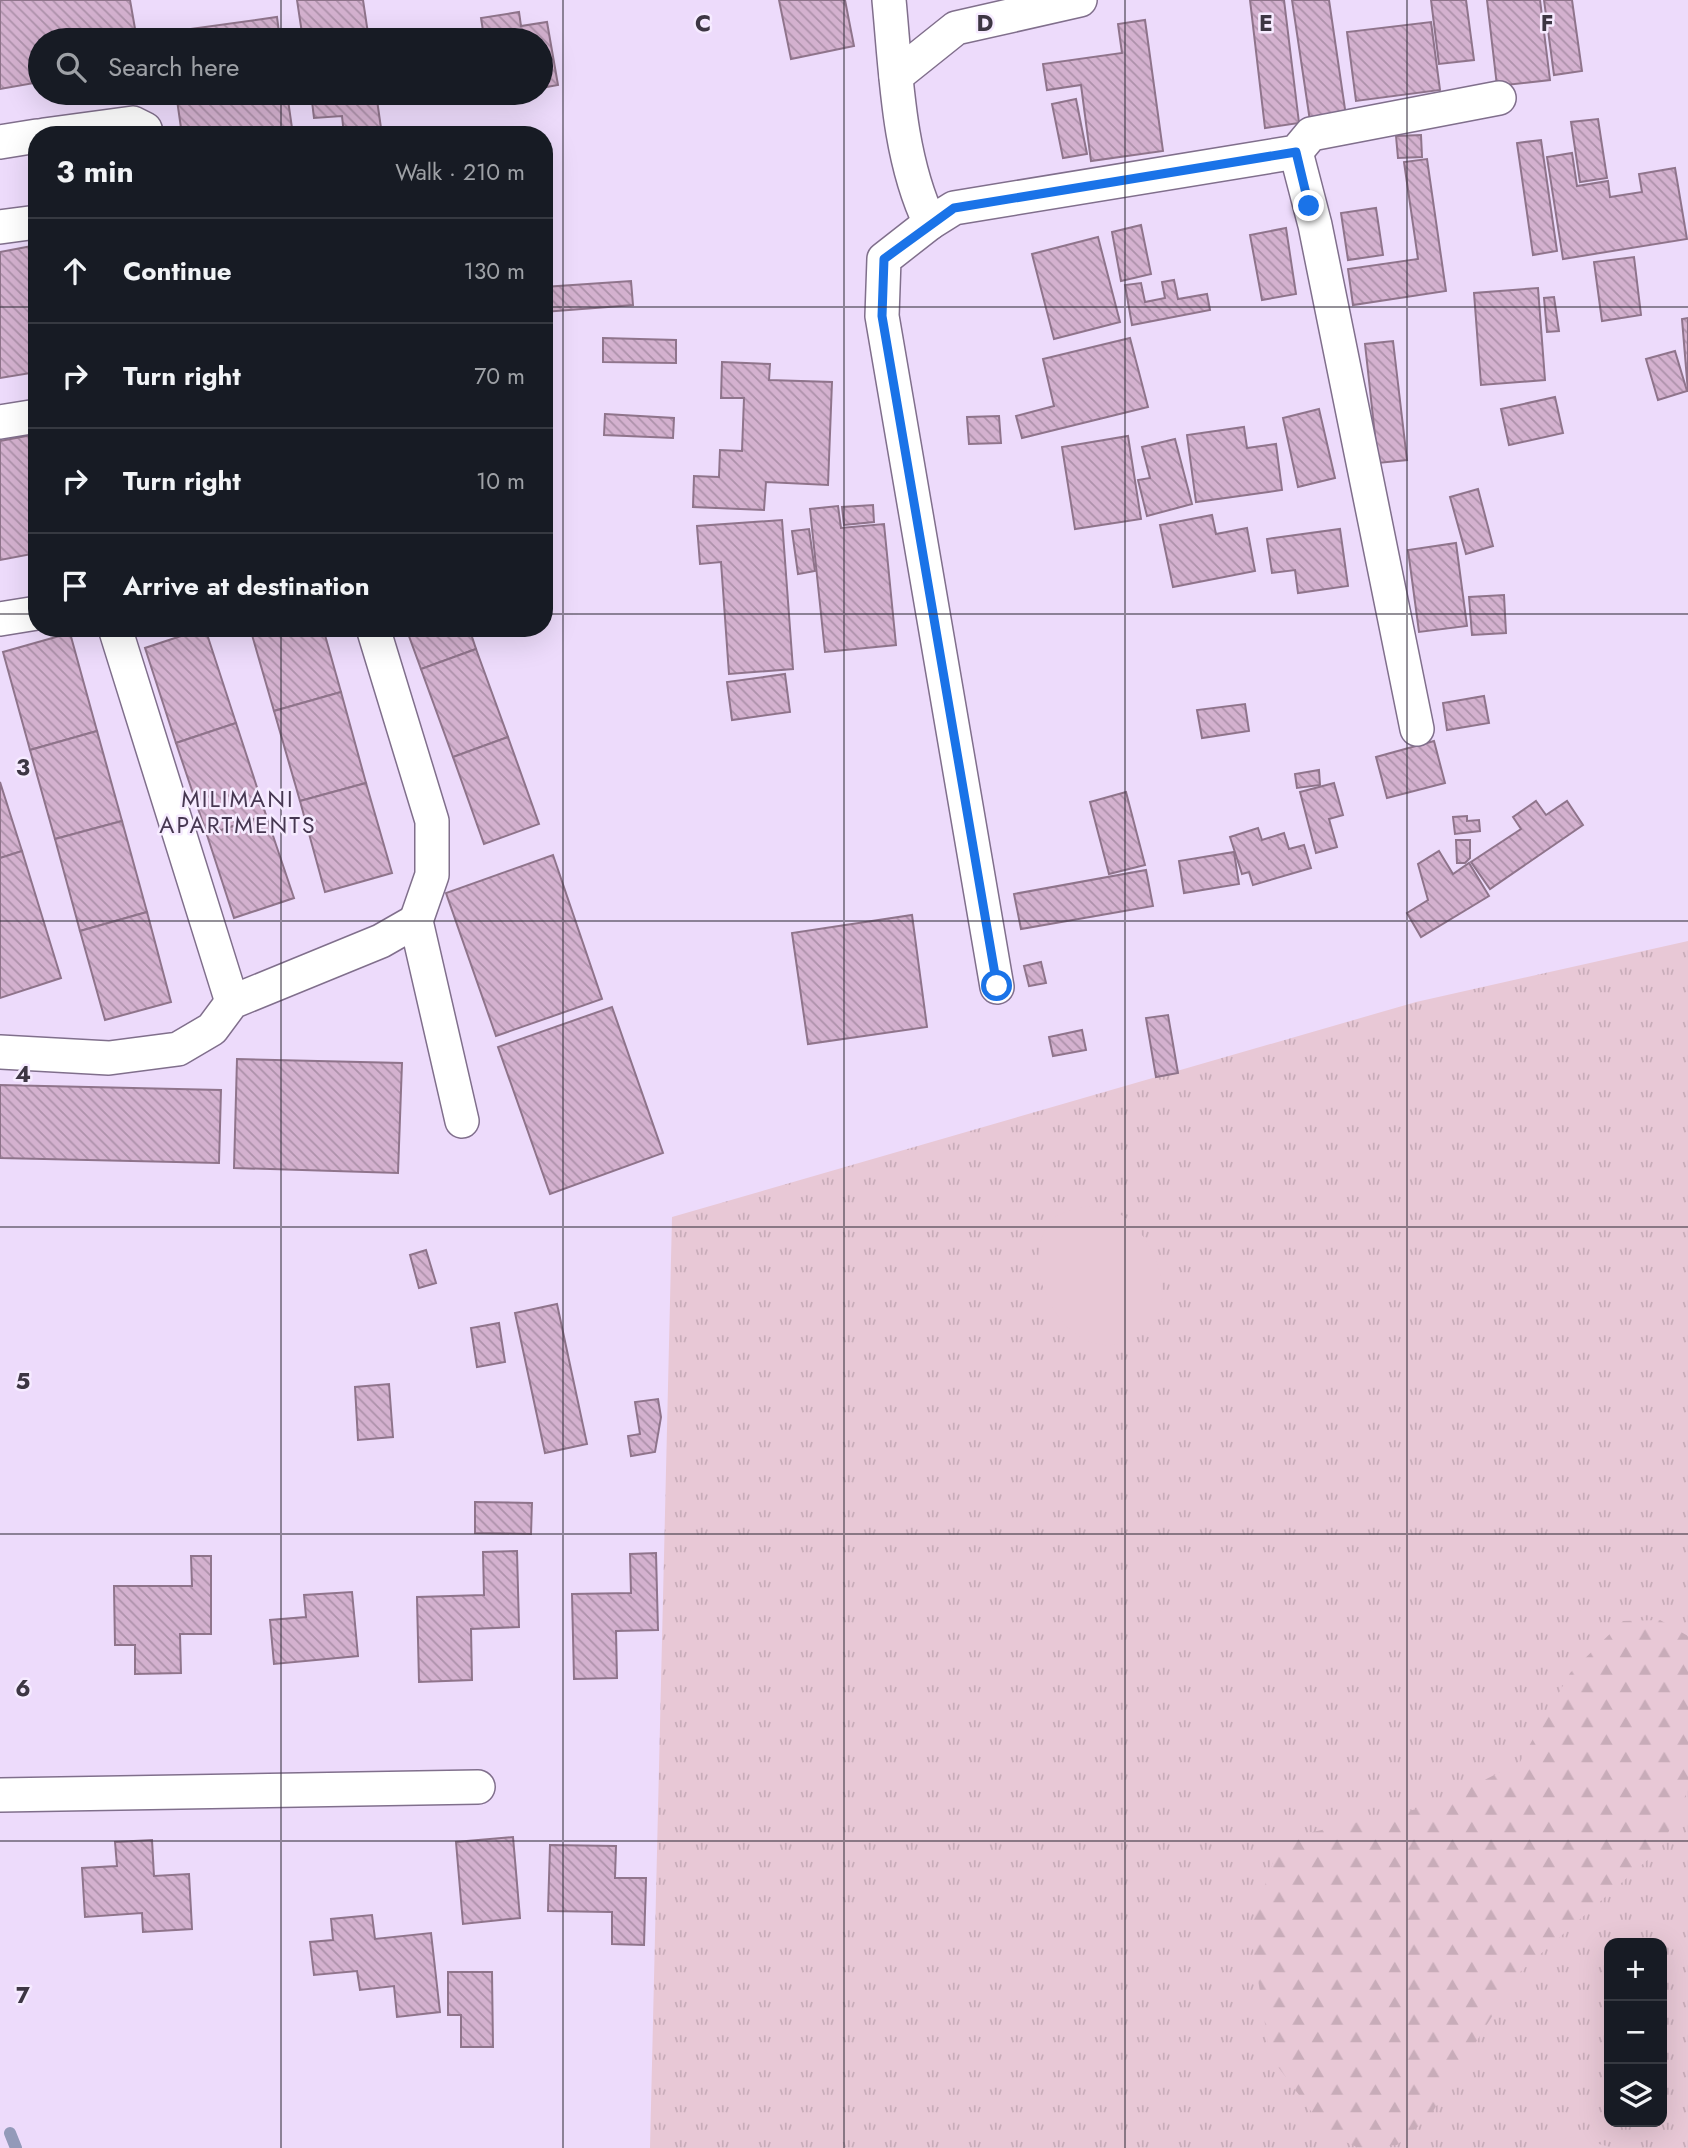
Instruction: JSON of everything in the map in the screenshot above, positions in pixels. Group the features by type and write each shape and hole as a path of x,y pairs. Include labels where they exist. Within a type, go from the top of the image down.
{"street":[{"path":"889,0 896,76 918,198 930,223"},
{"path":"896,76 956,28 1080,0"},
{"path":"997,986 882,316 884,259 954,208 1296,152 1311,134 1499,98"},
{"path":"110,126 132,123 138,126"},
{"path":"0,142 28,137"},
{"path":"1296,152 1315,225 1417,730"},
{"path":"0,227 28,223"},
{"path":"0,422 28,417"},
{"path":"0,619 28,614"},
{"path":"118,637 232,1002"},
{"path":"376,637 432,821 432,875 416,921 462,1121"},
{"path":"0,1052 108,1058 178,1049 212,1029 232,1002 381,941 416,921"},
{"path":"0,1795 478,1787"}],"green space":[{"path":"1688,941 1688,2148 650,2148 672,1217 1416,1002"},
{"path":"1087,1206 1119,1214 1134,1226 1153,1252 1162,1284 1158,1315 1149,1330 1132,1339 1109,1345 1087,1341 1068,1328 1053,1309 1043,1286 1038,1262 1042,1239 1053,1219"},
{"path":"1660,1620 1688,1636 1688,1790 1661,1848 1519,1973 1430,2116 1397,2145 1359,2148 1328,2134 1270,2056 1250,1928 1281,1839 1435,1805 1520,1762 1570,1673 1623,1621"},
{"path":"1572,2137 1614,2148 1538,2148 1555,2140"}],"building":[{"path":"0,0 130,0 135,28 28,28 28,84 0,89"},
{"path":"297,0 363,0 367,28 301,28"},
{"path":"779,0 845,0 854,46 791,59"},
{"path":"1250,0 1284,0 1299,123 1265,128"},
{"path":"1292,0 1329,0 1346,116 1310,121"},
{"path":"1431,0 1466,0 1474,60 1439,64"},
{"path":"1487,0 1540,0 1550,80 1497,86"},
{"path":"1544,0 1572,0 1582,71 1554,75"},
{"path":"519,12 521,26 547,22 548,28 483,28 481,18"},
{"path":"277,17 278,28 197,28"},
{"path":"1145,20 1163,151 1091,161 1081,85 1047,90 1043,64 1122,53 1118,24"},
{"path":"1431,22 1440,90 1356,101 1347,32"},
{"path":"553,56 558,85 553,86"},
{"path":"1076,99 1087,154 1063,158 1052,104"},
{"path":"178,105 289,105 292,126 181,126"},
{"path":"312,105 378,105 381,126 343,126 342,116 314,118"},
{"path":"1598,119 1607,178 1580,182 1571,122"},
{"path":"1421,135 1422,157 1398,158 1396,136"},
{"path":"1541,140 1557,251 1533,255 1517,143"},
{"path":"1572,153 1577,186 1608,181 1610,197 1642,192 1639,174 1675,168 1687,239 1563,259 1547,157"},
{"path":"1427,159 1446,291 1353,305 1348,269 1418,259 1404,162"},
{"path":"1376,208 1383,255 1348,260 1341,213"},
{"path":"1141,225 1151,274 1121,281 1112,232"},
{"path":"1286,228 1296,294 1262,300 1250,235"},
{"path":"1098,237 1120,322 1054,339 1032,254"},
{"path":"28,247 28,373 0,378 0,252"},
{"path":"1634,257 1641,315 1602,321 1594,262"},
{"path":"1174,280 1178,299 1207,294 1210,310 1132,325 1125,285 1141,283 1145,302 1165,298 1162,282"},
{"path":"631,281 633,305 553,311 553,286"},
{"path":"1538,288 1545,380 1481,385 1474,293"},
{"path":"1554,297 1559,331 1547,332 1544,298"},
{"path":"1688,318 1688,392 1682,319"},
{"path":"603,338 676,340 676,363 603,362"},
{"path":"1130,338 1148,407 1022,438 1016,416 1054,406 1043,359"},
{"path":"1393,341 1407,460 1378,463 1365,344"},
{"path":"1675,351 1687,391 1658,400 1646,359"},
{"path":"722,362 770,364 769,380 832,382 828,485 766,482 764,510 693,507 694,476 719,477 720,450 742,451 744,398 721,398"},
{"path":"1555,397 1563,433 1509,445 1501,409"},
{"path":"1319,409 1335,478 1298,487 1283,418"},
{"path":"605,414 674,418 673,438 604,435"},
{"path":"999,416 1001,443 969,444 967,417"},
{"path":"1244,427 1247,448 1276,444 1282,490 1196,502 1187,435"},
{"path":"28,436 28,555 0,560 0,441"},
{"path":"1128,436 1141,519 1075,529 1062,447"},
{"path":"1175,439 1192,504 1147,516 1138,480 1150,478 1142,447"},
{"path":"1478,489 1493,546 1466,554 1450,497"},
{"path":"873,505 874,522 844,525 842,507"},
{"path":"838,506 841,528 884,524 896,645 825,652 810,509"},
{"path":"1212,515 1216,534 1247,528 1255,571 1173,587 1160,525"},
{"path":"782,520 793,669 729,674 721,562 700,564 697,526"},
{"path":"809,529 815,571 798,574 792,531"},
{"path":"1340,529 1348,586 1298,593 1295,570 1272,573 1267,539"},
{"path":"1456,543 1467,626 1419,632 1408,550"},
{"path":"1504,595 1506,633 1472,635 1469,597"},
{"path":"56,637 71,637 97,731 30,750 3,652"},
{"path":"178,637 208,637 236,723 176,743 145,648"},
{"path":"253,637 326,637 341,692 274,711"},
{"path":"409,637 472,637 476,649 421,669"},
{"path":"476,649 508,737 453,757 421,669"},
{"path":"785,674 790,712 732,720 727,682"},
{"path":"341,692 366,783 300,801 274,711"},
{"path":"1484,696 1489,723 1447,730 1443,703"},
{"path":"1245,704 1249,731 1202,738 1197,710"},
{"path":"236,723 266,815 207,835 176,743"},
{"path":"97,731 122,821 55,839 30,750"},
{"path":"508,737 539,824 484,844 453,757"},
{"path":"1434,741 1445,783 1387,798 1376,757"},
{"path":"1319,770 1320,785 1297,788 1295,774"},
{"path":"0,782 22,851 0,858"},
{"path":"366,783 392,873 325,892 300,801"},
{"path":"1334,783 1343,815 1329,819 1337,847 1316,853 1300,792"},
{"path":"1126,792 1145,865 1109,874 1090,802"},
{"path":"1536,801 1546,815 1567,801 1583,825 1490,889 1471,862 1521,829 1513,817"},
{"path":"266,815 294,898 234,918 207,835"},
{"path":"1467,816 1467,821 1479,820 1480,831 1455,834 1453,817"},
{"path":"122,821 147,912 80,931 55,839"},
{"path":"1258,828 1262,840 1284,833 1289,849 1304,845 1311,868 1253,885 1249,872 1242,874 1230,837"},
{"path":"1456,840 1470,840 1470,858 1465,863 1457,863"},
{"path":"22,851 61,978 0,998 0,858"},
{"path":"1439,851 1453,874 1469,863 1489,896 1421,937 1407,913 1428,900 1418,864"},
{"path":"1234,852 1239,884 1184,893 1179,861"},
{"path":"553,855 602,999 496,1036 446,893"},
{"path":"1146,870 1153,906 1021,929 1014,894"},
{"path":"147,912 171,1002 105,1020 80,931"},
{"path":"912,915 927,1027 808,1044 792,933"},
{"path":"1041,962 1046,983 1029,986 1024,966"},
{"path":"612,1007 663,1153 550,1194 498,1047"},
{"path":"1168,1015 1178,1073 1156,1077 1146,1018"},
{"path":"1082,1030 1086,1050 1053,1056 1049,1037"},
{"path":"237,1059 402,1063 398,1173 234,1168"},
{"path":"0,1085 221,1090 219,1163 0,1158"},
{"path":"426,1250 436,1283 419,1288 410,1255"},
{"path":"557,1304 587,1444 545,1453 515,1313"},
{"path":"499,1323 505,1362 477,1367 471,1328"},
{"path":"389,1384 393,1437 358,1440 355,1387"},
{"path":"658,1399 661,1417 655,1452 631,1456 628,1436 640,1434 635,1402"},
{"path":"475,1502 532,1503 531,1534 475,1533"},
{"path":"517,1551 519,1627 471,1629 472,1680 419,1682 417,1597 484,1595 483,1552"},
{"path":"656,1553 658,1630 616,1631 617,1678 574,1679 572,1594 631,1593 630,1554"},
{"path":"191,1556 211,1556 211,1634 180,1634 181,1673 135,1674 135,1645 115,1645 114,1586 192,1586"},
{"path":"352,1592 358,1656 274,1664 270,1620 306,1617 304,1595"},
{"path":"513,1837 520,1918 463,1924 456,1842"},
{"path":"152,1840 154,1876 189,1874 192,1929 143,1932 142,1913 85,1917 82,1868 117,1866 115,1842"},
{"path":"550,1845 616,1846 615,1878 646,1878 644,1945 612,1944 612,1912 548,1911"},
{"path":"372,1915 375,1939 431,1933 440,2012 397,2017 394,1986 360,1990 357,1971 314,1975 310,1942 333,1940 331,1919"},
{"path":"448,1972 492,1972 493,2047 461,2047 461,2015 448,2015"}],"waterway":[{"path":"10,2133 16,2148"}],"district":[{"name":"MILIMANI APARTMENTS","path":"238,812"}],"route":[{"path":"997,986 882,316 884,259 954,208 1296,152 1309,206"}]}
